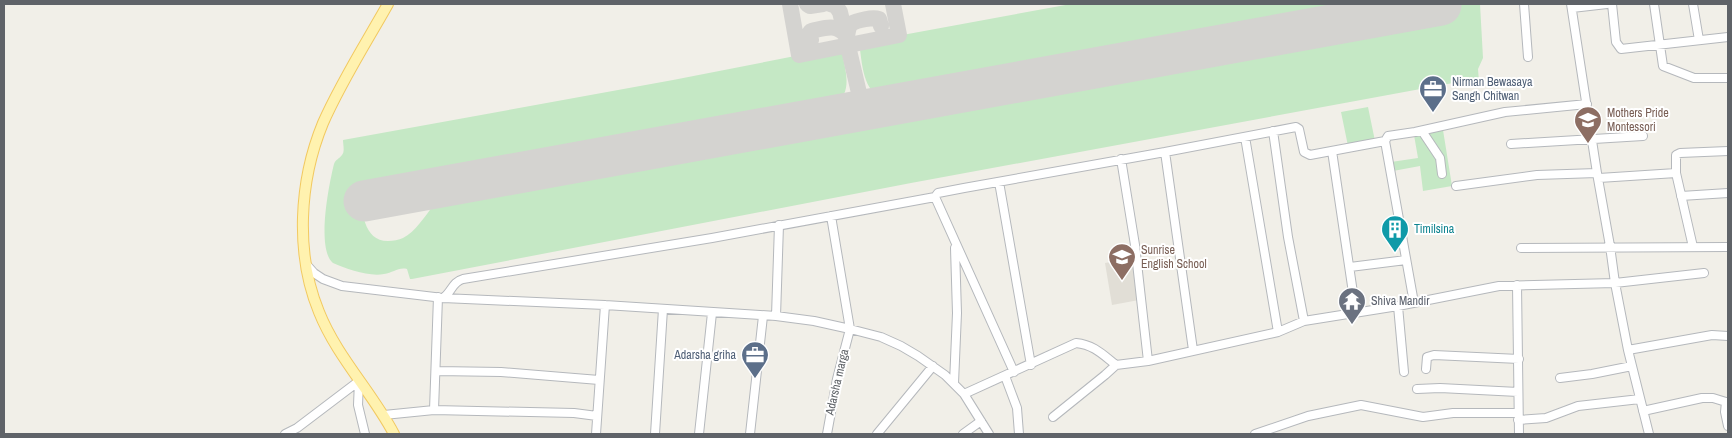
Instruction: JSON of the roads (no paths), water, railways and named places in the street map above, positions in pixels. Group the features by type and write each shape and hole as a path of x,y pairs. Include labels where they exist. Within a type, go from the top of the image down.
{"main road":[{"path":"388,4 336,97 318,137 303,215 305,263 319,312 342,357 384,415 394,434"}],"street":[{"path":"1524,4 1528,57"},
{"path":"1607,4 1572,6 1615,282 1628,350 1649,434"},
{"path":"1612,4 1616,42 1621,49 1728,37"},
{"path":"1654,4 1662,63 1666,67 1694,78 1728,78"},
{"path":"1693,4 1699,40"},
{"path":"1414,303 1385,141 1388,136 1422,131 1505,112 1587,104"},
{"path":"441,297 449,293 457,281 462,280 935,197 938,194 999,182 1273,131 1299,129 1303,149 1307,154 1385,141"},
{"path":"1273,131 1288,237 1304,322"},
{"path":"1422,131 1440,158 1442,174"},
{"path":"1511,144 1643,136"},
{"path":"1245,137 1278,332"},
{"path":"1332,151 1356,312"},
{"path":"1693,247 1676,173 1676,155 1680,153 1728,151"},
{"path":"1166,152 1193,350"},
{"path":"1121,159 1135,245 1148,361"},
{"path":"1456,186 1537,175 1676,173"},
{"path":"999,182 1031,364"},
{"path":"1681,196 1728,193"},
{"path":"935,197 1014,372"},
{"path":"831,216 850,329"},
{"path":"776,316 779,225"},
{"path":"954,383 957,313 955,243"},
{"path":"1521,248 1610,246 1728,247"},
{"path":"1350,267 1406,260"},
{"path":"305,263 323,279 342,286 441,297 776,316 814,321 850,329 901,346 933,366 964,394 988,434"},
{"path":"1053,417 1116,365 1148,361 1278,332 1304,322 1499,286 1615,282 1704,273"},
{"path":"1517,285 1519,434"},
{"path":"434,410 441,297"},
{"path":"596,434 605,305"},
{"path":"1398,306 1404,372"},
{"path":"655,434 663,309"},
{"path":"699,434 712,313"},
{"path":"750,434 763,316"},
{"name":"Adarsha marga","path":"827,434 837,379 850,329"},
{"path":"1628,350 1712,335 1728,336"},
{"path":"964,394 1076,343 1088,344 1116,365"},
{"path":"1426,369 1427,357 1434,355 1518,359"},
{"path":"878,434 933,366"},
{"path":"1560,378 1632,366"},
{"path":"437,372 501,372 599,380"},
{"path":"1006,376 1017,408 1020,434"},
{"path":"285,434 297,428 359,382"},
{"path":"359,382 358,405 364,434"},
{"path":"1417,389 1440,388 1518,392"},
{"path":"1643,410 1702,398 1713,398 1727,402 1725,412 1728,426"},
{"path":"1255,434 1308,416 1361,405 1423,417 1453,413 1546,418 1578,406 1640,399"},
{"path":"384,415 434,410 574,413 597,416"},
{"path":"963,434 981,421"}],"place":[{"name":"Nirman Bewasaya Sangh Chitwan","path":"1433,113"},
{"name":"Mothers Pride Montessori","path":"1588,144"},
{"name":"Timilsina","path":"1395,253"},
{"name":"Sunrise English School","path":"1122,281"},
{"name":"Shiva Mandir","path":"1352,325"},
{"name":"Adarsha griha","path":"755,379"}]}
